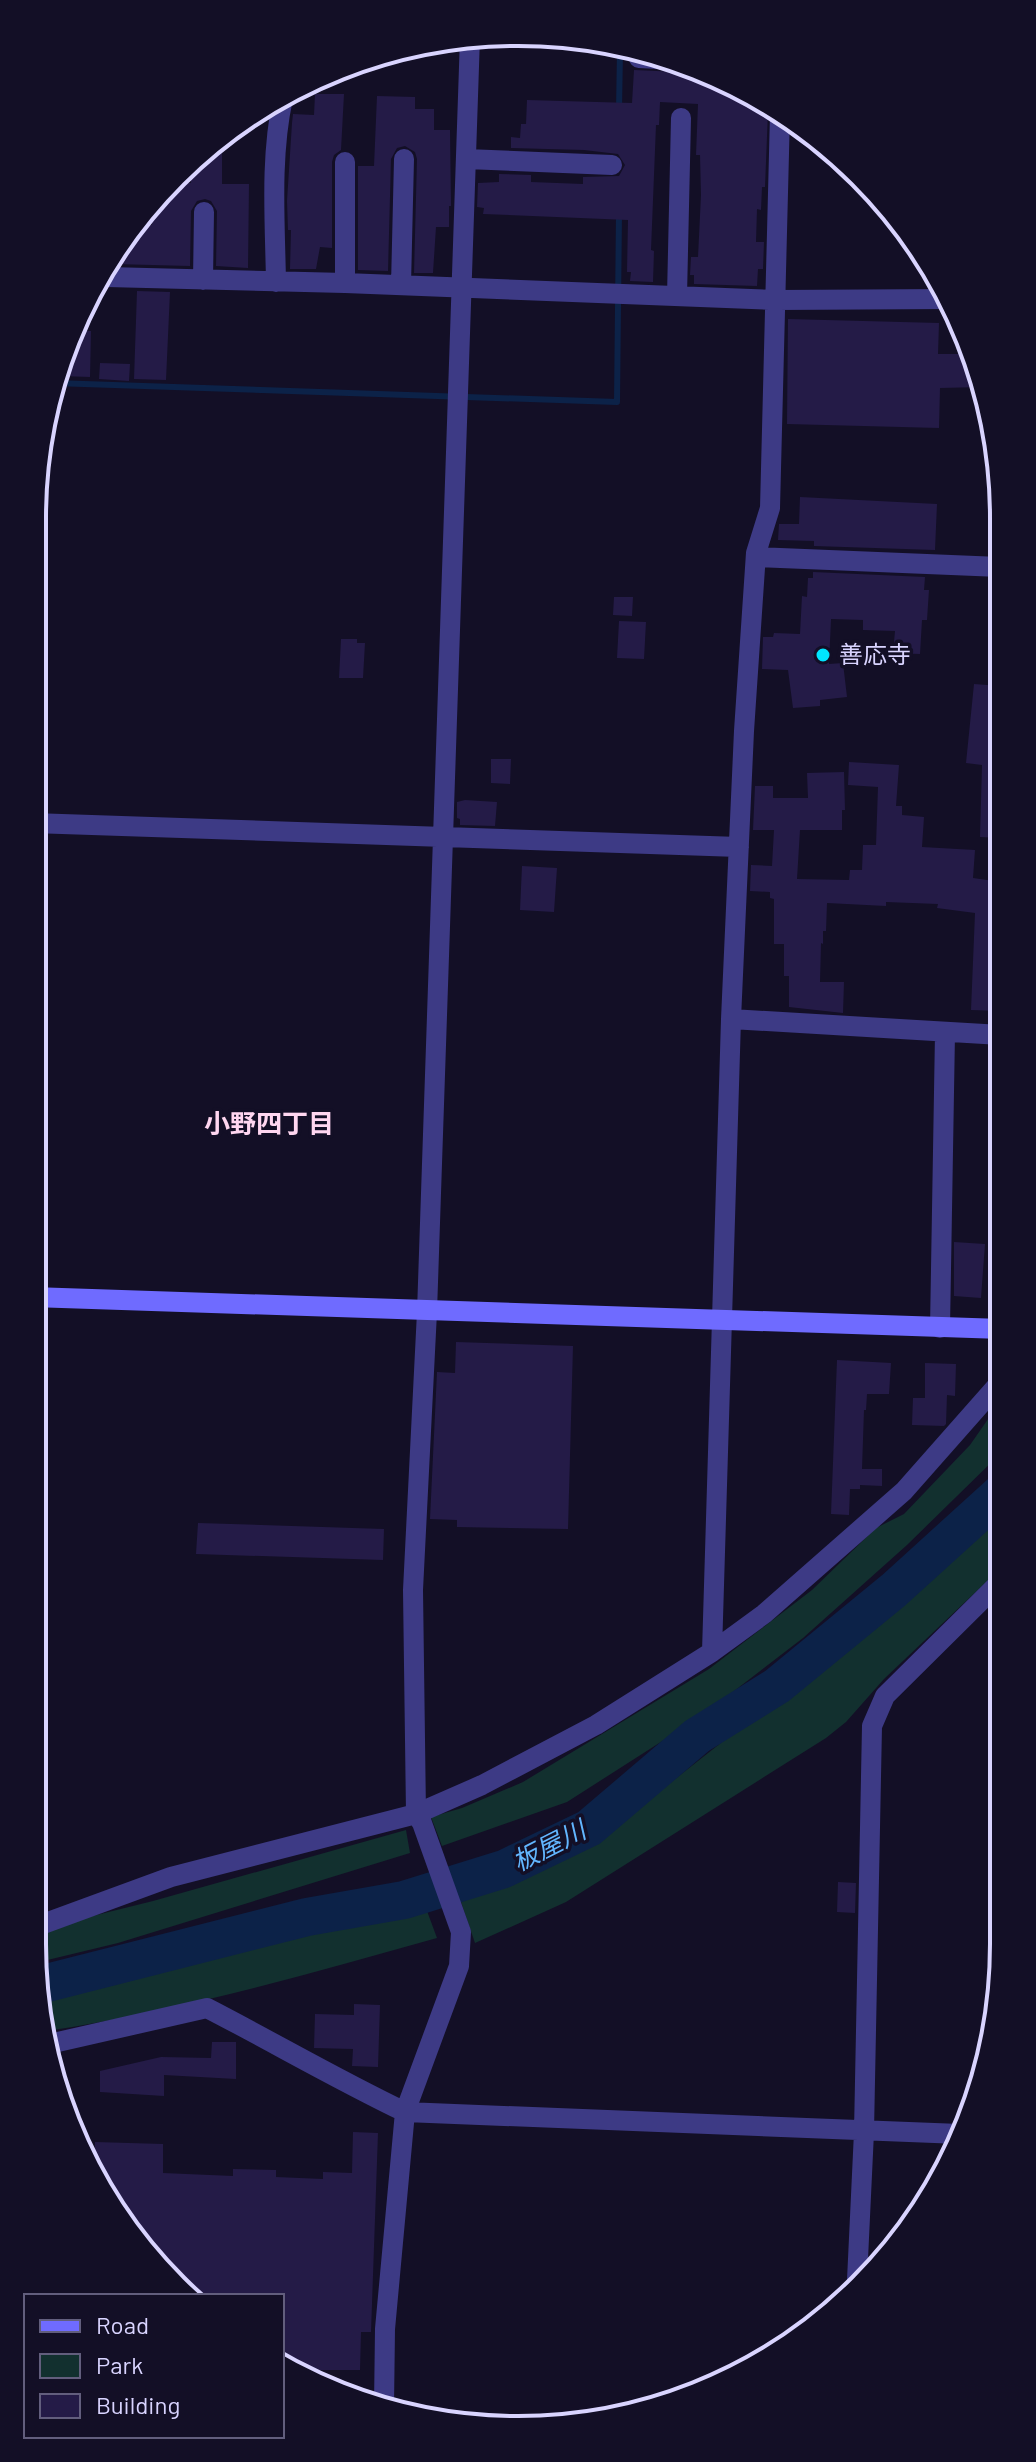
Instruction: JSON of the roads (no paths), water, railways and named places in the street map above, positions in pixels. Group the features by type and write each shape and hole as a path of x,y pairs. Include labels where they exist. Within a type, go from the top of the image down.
{"street":[{"path":"384,2396 385,2329 405,2112 459,1966 461,1932 419,1818 413,1590 427,1312 470,49"},
{"path":"276,282 274,197 280,110"},
{"path":"677,296 681,118"},
{"path":"712,1652 731,1019 756,557 770,508 780,126"},
{"path":"401,285 404,159"},
{"path":"466,159 612,165"},
{"path":"345,162 345,283"},
{"path":"203,280 204,212"},
{"path":"112,277 776,300 936,299"},
{"path":"756,557 990,567"},
{"path":"46,824 739,847"},
{"path":"731,1019 990,1035"},
{"path":"940,1328 945,1033"},
{"path":"46,1298 990,1329"},
{"path":"46,1923 171,1877 419,1818 596,1725 712,1652 764,1614 904,1491 990,1394"},
{"path":"857,2272 864,2132 872,1726 885,1696 990,1592"},
{"path":"56,2042 207,2008 314,2063 344,2083 405,2112 950,2134"}],"waterway":[{"path":"619,110 620,57"},
{"path":"66,383 617,402 619,213"},
{"name":"板屋川","path":"48,1983 307,1917 404,1900 504,1869 589,1828 697,1736 777,1686 894,1590 990,1503"}],"place":[{"name":"善応寺","path":"823,655"}],"district":[{"name":"小野四丁目","path":"269,1124"}]}
